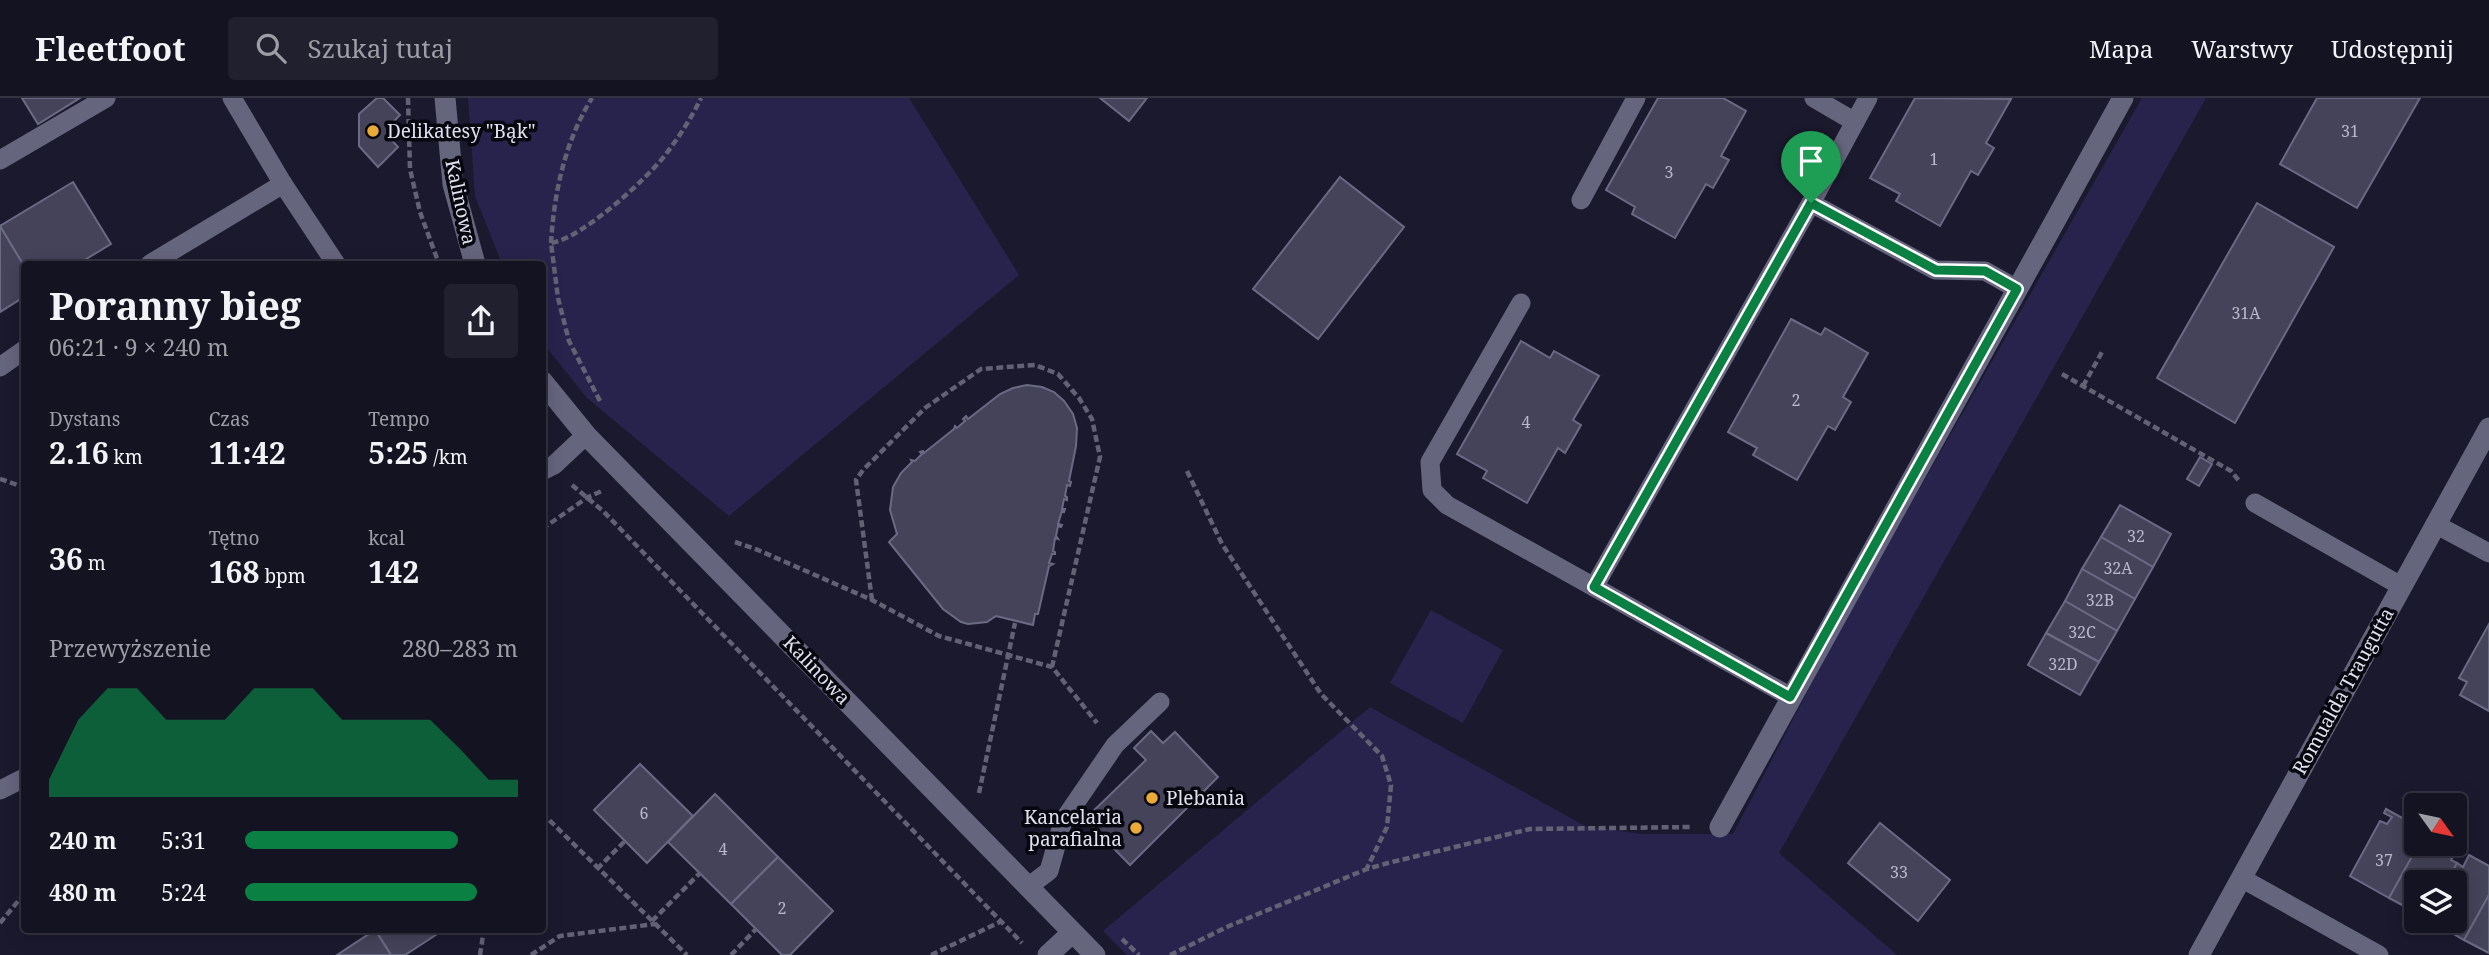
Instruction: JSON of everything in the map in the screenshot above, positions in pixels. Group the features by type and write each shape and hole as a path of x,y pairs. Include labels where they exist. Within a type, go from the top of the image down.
{"street":[{"name":"Kalinowa","path":"444,98 453,184 474,261"},
{"path":"1720,827 2123,98"},
{"name":"Kalinowa","path":"546,386 586,435 1095,955"},
{"name":"Romualda Traugutta","path":"2199,955 2489,428"},
{"path":"1048,955 1072,933"}],"lane":[{"path":"0,160 106,98"},
{"path":"233,98 283,184 333,261"},
{"path":"1581,200 1636,98"},
{"path":"1814,98 1854,122"},
{"path":"1594,587 1868,98"},
{"path":"155,261 283,184"},
{"path":"1811,203 1936,270 1985,271 2017,289"},
{"path":"1521,303 1430,462 1432,489 1447,505 1790,697"},
{"path":"0,367 21,352"},
{"path":"548,468 586,435"},
{"path":"2255,503 2401,586"},
{"path":"2435,524 2489,553"},
{"path":"1028,887 1049,871 1063,821 1115,745 1160,702"},
{"path":"0,790 21,780"},
{"path":"2241,878 2379,955"}],"path":[{"path":"408,98 410,169 420,212 438,261"},
{"path":"592,98 581,115 553,201 551,243 558,298 569,341 601,402"},
{"path":"551,243 560,242 588,225 631,190 666,155 701,98"},
{"path":"2083,386 2102,352"},
{"path":"872,600 856,480 863,470 925,408 981,369 1035,365 1046,369 1058,374 1079,398 1092,419 1100,457 1052,667"},
{"path":"2062,374 2231,471 2255,503"},
{"path":"548,468 588,497 1027,947"},
{"path":"1187,471 1222,544 1321,694 1382,756 1391,785 1387,827 1367,869"},
{"path":"546,527 588,497 629,477"},
{"path":"0,479 21,486"},
{"path":"728,539 872,600 939,636 1052,667 1115,745"},
{"path":"978,797 1015,623"},
{"path":"546,817 687,955"},
{"path":"1170,955 1229,926 1367,869 1530,829 1720,827"},
{"path":"597,869 625,841"},
{"path":"531,955 560,936 653,922 699,873"},
{"path":"0,923 21,898"},
{"path":"931,955 1000,922"},
{"path":"732,955 756,929"},
{"path":"480,955 483,933"}],"shaded area":[{"path":"468,98 909,98 1019,275 729,516 587,398 546,347 546,261 501,261 475,196"},
{"path":"2142,98 2206,98 1779,853 1897,955 1127,955 1103,931 1370,707 1585,826 1642,834 1733,834 1846,618"},
{"path":"1431,610 1503,650 1463,723 1390,683"}],"building":[{"path":"22,98 80,98 38,124"},
{"name":"Delikatesy \"Bąk\"","path":"377,98 383,98 400,115 388,127 387,135 398,147 378,167 359,146 359,114"},
{"path":"1100,98 1147,98 1129,121"},
{"path":"1658,98 1723,98 1746,111 1721,156 1729,160 1713,188 1706,184 1675,238 1632,214 1635,207 1606,190"},
{"path":"1915,98 2011,99 1986,143 1994,148 1978,175 1971,171 1940,226 1896,201 1900,194 1870,178"},
{"path":"2317,98 2420,98 2357,208 2280,164"},
{"path":"1340,177 1404,227 1318,339 1253,289"},
{"path":"73,182 111,244 83,261 21,261 0,226"},
{"path":"2257,203 2334,247 2235,423 2157,378"},
{"path":"0,226 21,261 21,299 0,312"},
{"path":"1791,319 1821,335 1825,328 1868,353 1843,397 1851,402 1835,430 1828,426 1797,480 1753,455 1757,448 1728,432"},
{"path":"1521,341 1550,358 1554,351 1599,376 1573,420 1581,425 1565,453 1558,448 1527,503 1483,478 1487,471 1457,454"},
{"path":"1027,385 1054,392 1073,414 1077,428 1071,482 1070,486 1067,485 1067,500 1064,499 1062,509 1065,509 1058,524 1062,525 1058,526 1058,539 1055,538 1055,554 1052,554 1049,563 1053,564 1049,566 1033,625 996,616 987,622 968,624 943,609 889,542 897,534 890,510 893,487 911,460 915,461 922,454 920,452 924,453 955,426 957,428 965,421 963,419 966,416 968,419 1000,394"},
{"path":"2200,457 2212,464 2199,486 2187,479"},
{"path":"2120,505 2171,534 2153,567 2101,537"},
{"path":"2101,537 2153,567 2135,599 2082,569"},
{"path":"2082,569 2135,599 2117,631 2065,601"},
{"path":"2065,601 2117,631 2099,662 2046,633"},
{"path":"2489,624 2489,711 2460,695 2467,682 2459,678"},
{"path":"2046,633 2099,662 2080,695 2028,665"},
{"name":"Plebania","path":"1151,731 1163,743 1175,732 1218,777 1130,865 1085,819 1146,760 1134,748"},
{"path":"640,764 693,816 647,863 594,810"},
{"path":"715,794 778,857 731,904 668,842"},
{"path":"2386,809 2404,819 2404,856 2412,856 2389,898 2350,876 2380,821 2387,824 2392,817 2384,813"},
{"path":"1880,823 1950,880 1918,921 1848,863"},
{"path":"2469,855 2489,866 2489,895 2464,940 2452,933 2467,933 2467,870 2453,870 2457,863 2463,867"},
{"path":"2412,856 2453,856 2451,860 2457,863 2453,870 2405,870"},
{"path":"778,857 833,911 790,955 782,955 731,904"},
{"path":"2404,871 2404,906 2389,898"},
{"path":"2489,895 2489,953 2464,940"},
{"path":"370,933 377,933 391,955 337,955"},
{"path":"377,933 439,933 405,955 391,955"}],"place":[{"name":"Delikatesy \"Bąk\"","path":"373,131"},
{"name":"Plebania","path":"1152,798"},
{"name":"Kancelaria parafialna","path":"1136,828"}],"route":[{"path":"1811,203 1936,270 1985,271 2017,289 1790,697 1594,587 1811,203"}]}
